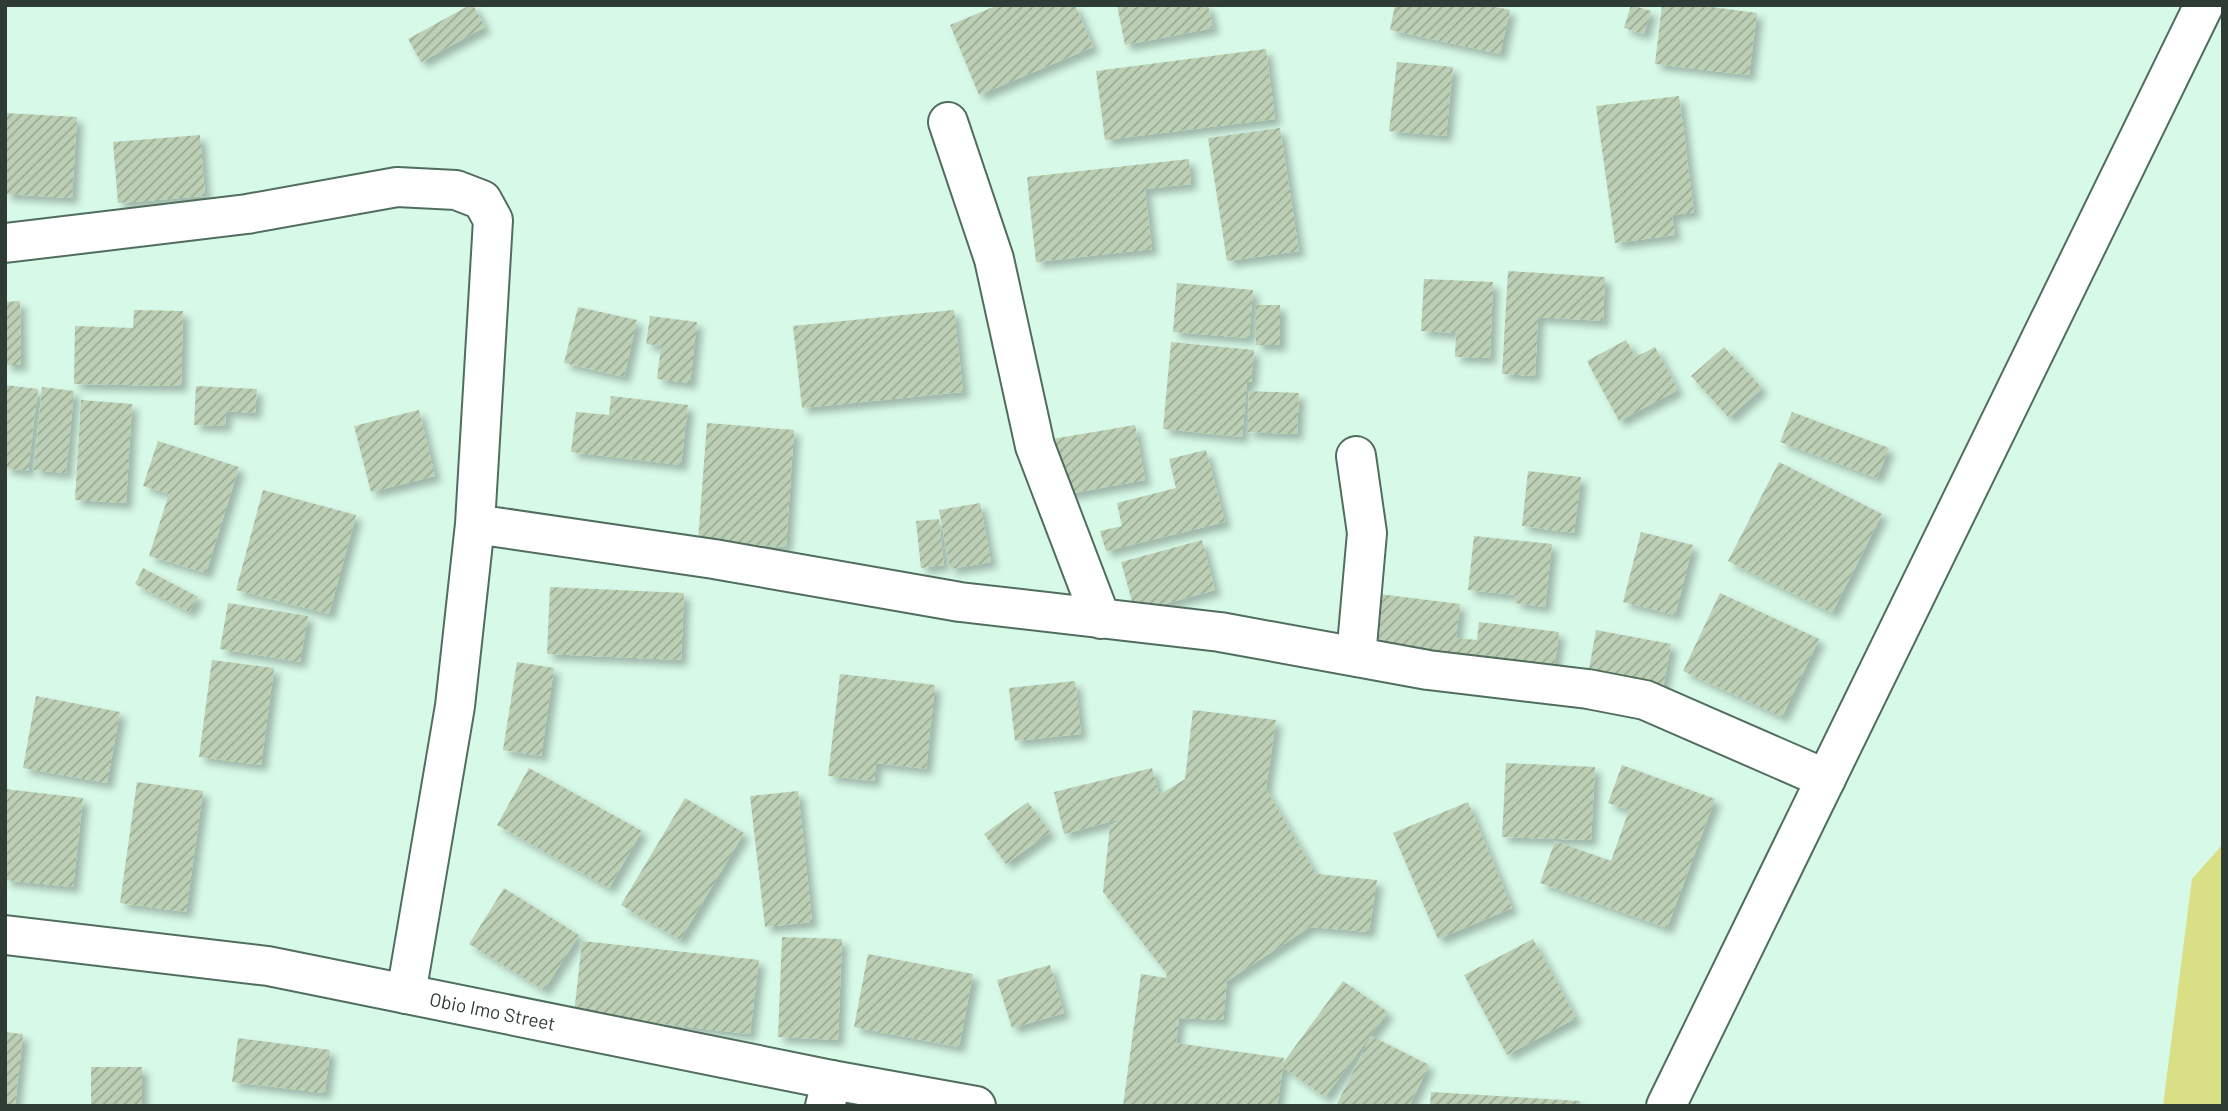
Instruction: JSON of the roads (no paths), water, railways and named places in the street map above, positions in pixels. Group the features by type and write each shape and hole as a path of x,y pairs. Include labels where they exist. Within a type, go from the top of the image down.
{"street":[{"path":"1666,1106 2204,5"},
{"path":"948,122 994,259 1035,446 1101,619"},
{"path":"5,243 247,215 397,187 456,190 482,200 493,220 475,524 455,706 406,994"},
{"path":"1356,457 1367,533 1356,657"},
{"path":"475,524 714,559 960,602 1220,632 1428,670 1588,689 1645,700 1826,779"},
{"name":"Obio Imo Street","path":"5,935 268,966 406,994 829,1093 976,1106"}]}
